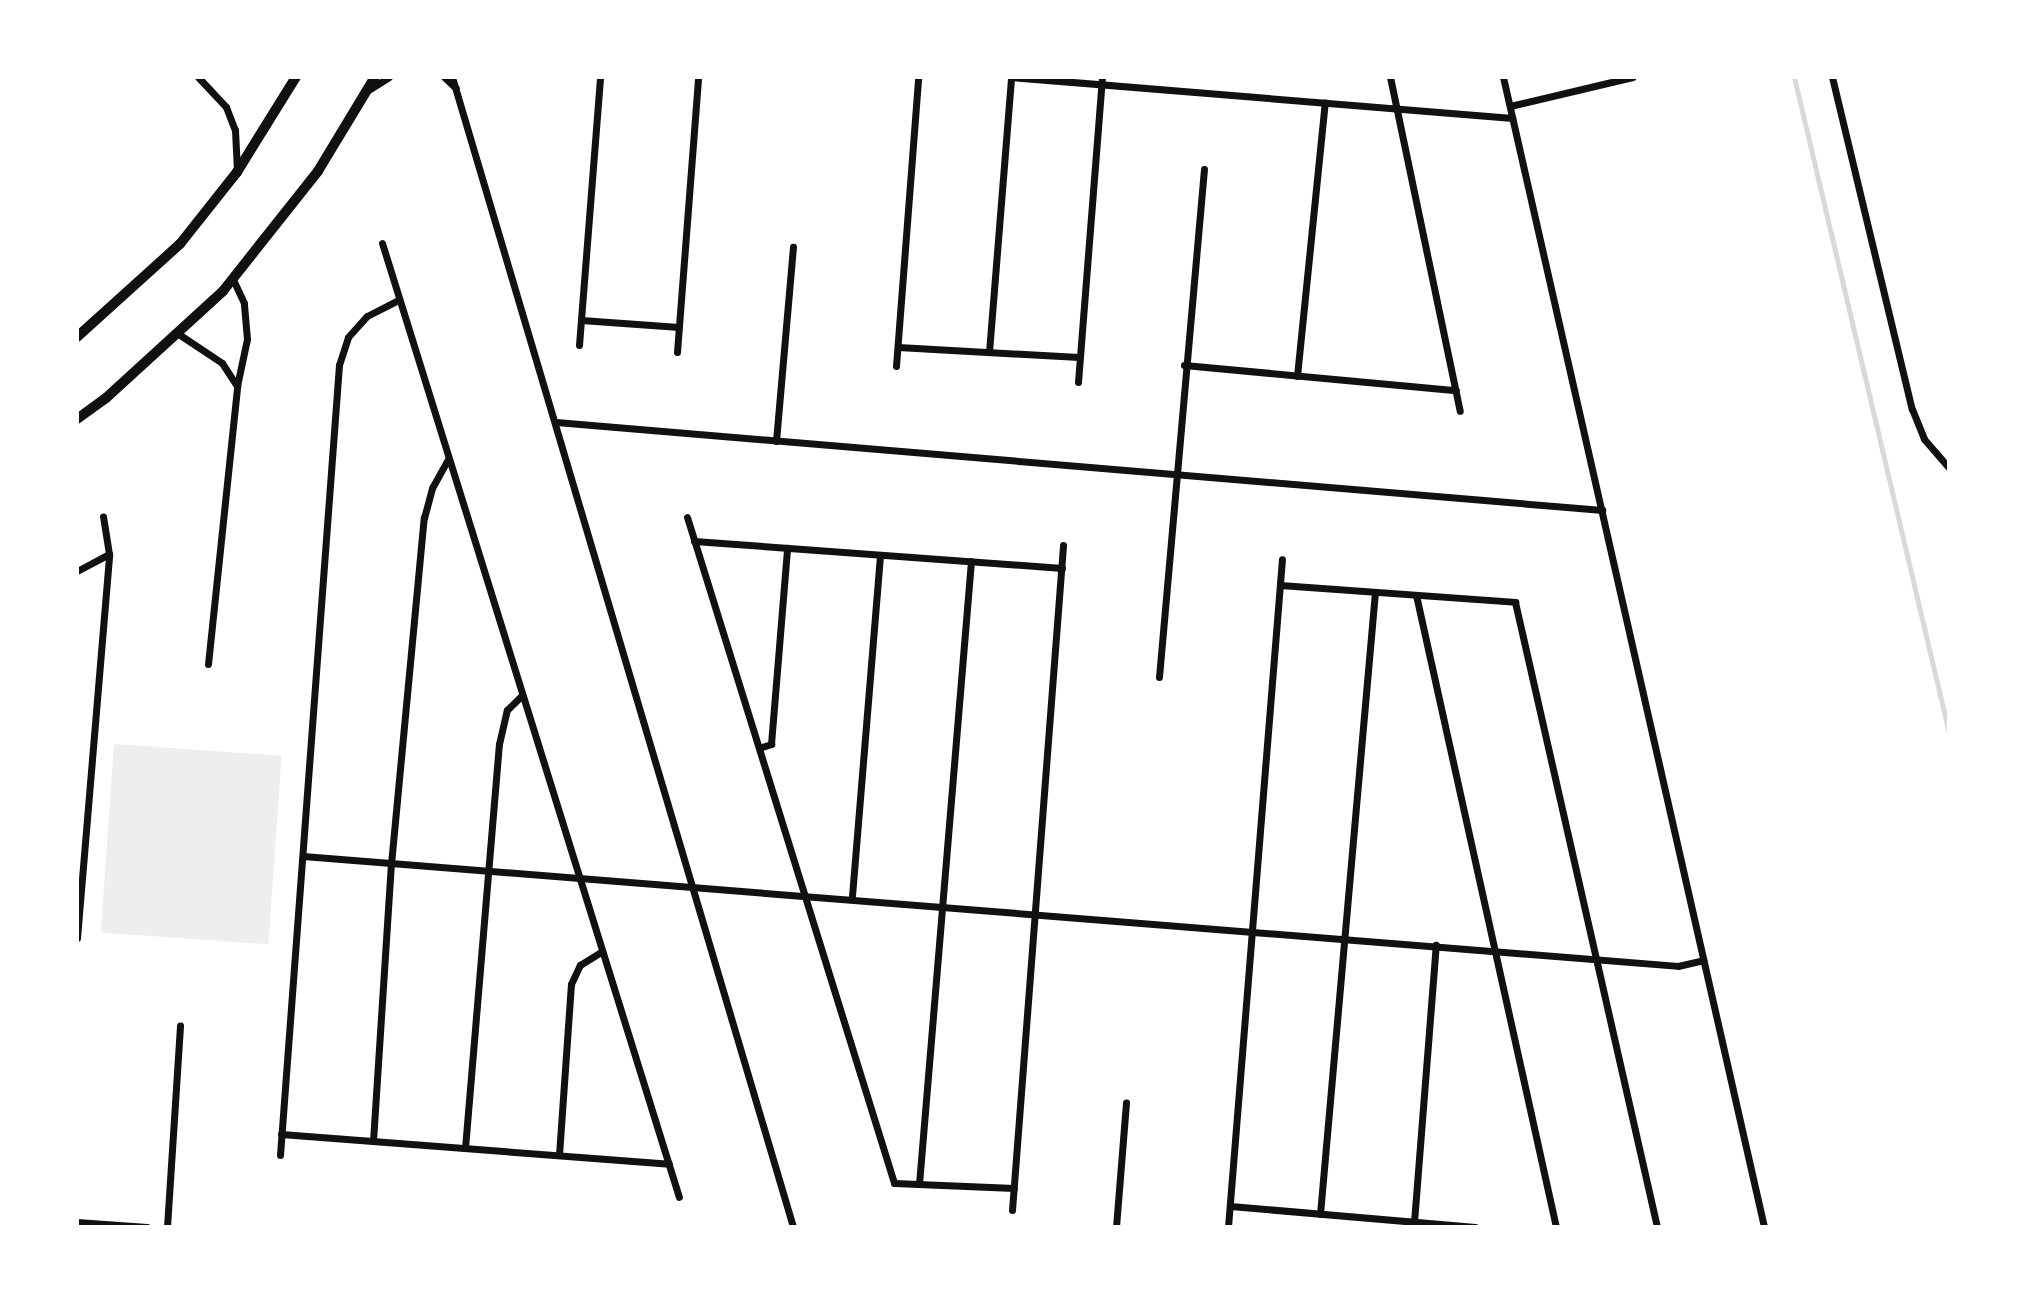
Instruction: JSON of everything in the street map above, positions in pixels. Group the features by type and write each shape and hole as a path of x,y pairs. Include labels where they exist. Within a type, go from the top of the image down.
{"street":[{"path":"198,77 226,107 235,130 237,172"},
{"path":"77,337 180,244 237,172 296,77"},
{"path":"77,419 177,333 233,279 318,171 375,77"},
{"path":"367,91 389,77"},
{"path":"444,77 456,89"},
{"path":"453,77 793,1227"},
{"path":"579,345 600,77"},
{"path":"677,352 698,77"},
{"path":"896,366 918,77"},
{"path":"989,352 1011,77 1101,81 1512,118"},
{"path":"1390,77 1460,411"},
{"path":"1503,77 1764,1227"},
{"path":"1510,106 1633,77"},
{"path":"1832,77 1912,408 1924,439 1949,468"},
{"path":"1078,382 1101,81"},
{"path":"1297,376 1325,102"},
{"path":"1159,677 1174,475 1205,169"},
{"path":"382,243 679,1197"},
{"path":"776,441 793,247"},
{"path":"208,664 237,386 245,363 248,320 233,279"},
{"path":"280,1155 339,365 348,337 361,323 398,300"},
{"path":"581,320 679,327"},
{"path":"177,333 215,357 237,386"},
{"path":"898,347 1079,357"},
{"path":"1184,365 1456,390"},
{"path":"556,422 1602,510"},
{"path":"373,1141 391,864 424,518 432,488 448,459"},
{"path":"77,939 81,839 108,554 103,516"},
{"path":"687,517 894,1183 1014,1188"},
{"path":"694,541 1062,568"},
{"path":"1012,1210 1063,545"},
{"path":"759,748 771,744 787,548"},
{"path":"77,571 108,554"},
{"path":"852,896 880,555"},
{"path":"1228,1227 1282,559"},
{"path":"919,1184 971,561"},
{"path":"1280,584 1516,602 1657,1227"},
{"path":"1320,1214 1375,592"},
{"path":"1416,595 1556,1227"},
{"path":"465,1148 485,872 499,744 507,710 522,695"},
{"path":"303,856 580,880 852,896 1678,966 1703,960"},
{"path":"1415,1222 1436,945"},
{"path":"559,1155 570,984 580,965 602,951"},
{"path":"167,1227 180,1025"},
{"path":"1116,1227 1126,1102"},
{"path":"281,1134 669,1164"},
{"path":"1230,1206 1475,1227"},
{"path":"77,1222 147,1227"}],"shaded area":[{"path":"114,744 282,756 268,944 101,933"}],"waterway":[{"path":"1794,77 1949,733"}]}
